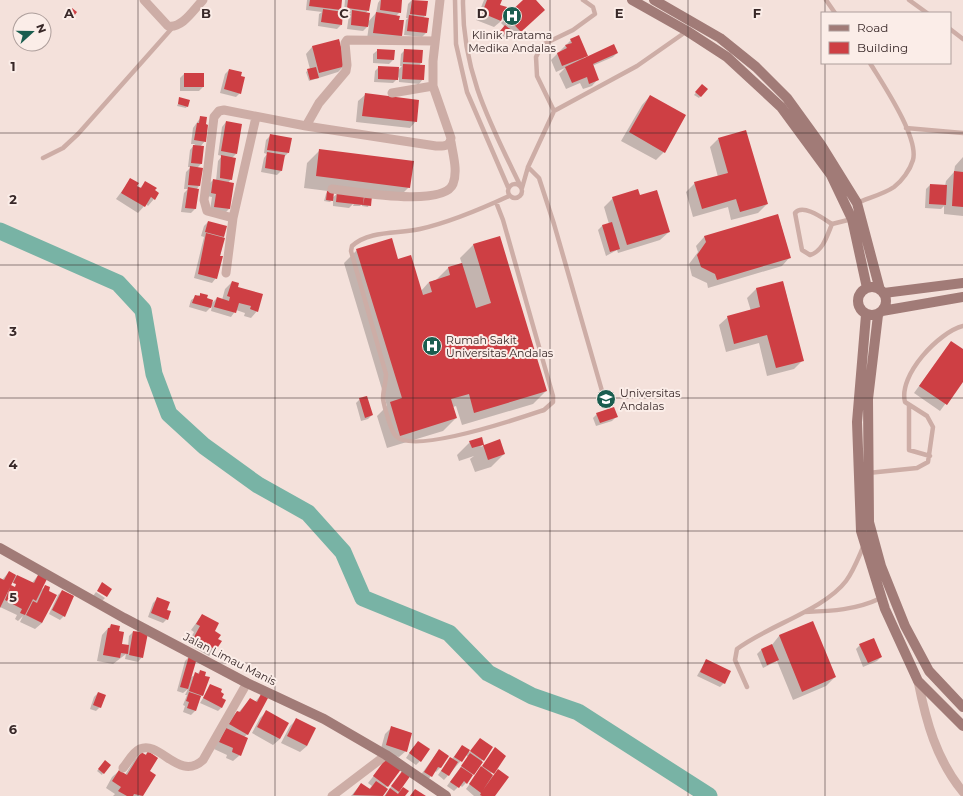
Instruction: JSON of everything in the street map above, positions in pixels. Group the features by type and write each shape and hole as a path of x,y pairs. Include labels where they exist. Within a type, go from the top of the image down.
{"street":[{"path":"144,0 168,26 173,27 180,24 204,0"},
{"path":"332,189 397,196 438,195 448,191 453,185 455,162 445,118 434,86 435,41 440,0"},
{"path":"654,0 720,38 748,61 786,98 821,145 857,203 886,303 880,313 868,399 868,473 861,531 882,598 918,681 925,716 934,743 946,768 963,792"},
{"path":"637,1 727,57 781,107 831,175 852,219 867,288"},
{"path":"306,126 319,103 346,71 347,65 345,43 347,40 435,41"},
{"path":"741,71 748,61"},
{"path":"392,94 434,86"},
{"path":"233,218 213,213 205,208 204,200 214,117 219,111 224,110 306,126 436,146 446,146 451,142"},
{"path":"226,273 233,218 256,117"},
{"path":"963,283 882,292 872,287 867,288 860,293 857,301 859,309 866,315 963,297"},
{"path":"866,315 857,422 864,502 881,566 905,626 929,670 962,704"},
{"name":"Jalan Limau Manis","path":"0,548 124,618 247,683 324,719 386,755 446,796"},
{"path":"918,681 963,726"},
{"path":"123,768 139,750 146,748 156,751 183,766 194,766 198,764 203,760 247,683"},
{"path":"332,796 386,755"}],"lane":[{"path":"455,0 456,44 467,92 508,187 508,193 510,196"},
{"path":"463,0 465,43 470,69 479,99 521,187"},
{"path":"554,111 537,76 536,57 542,45 573,30 595,14 593,7 583,0"},
{"path":"826,0 835,12"},
{"path":"909,0 926,12"},
{"path":"43,158 63,148 78,134 173,27"},
{"path":"951,30 963,39"},
{"path":"496,202 503,220 553,396 553,402 544,410 455,437 416,442 401,440 392,430 383,400 387,384 386,374 351,251 352,246 370,236 419,229 457,218 510,196 512,198 519,197 528,167 554,111 638,66 687,31"},
{"path":"857,203 893,188 908,171 913,160 914,152 897,108 871,64"},
{"path":"906,128 963,133"},
{"path":"528,167 539,178 552,216 602,391"},
{"path":"508,187 513,183 521,187"},
{"path":"832,224 824,243 816,254 810,255 802,250 795,213 797,210 802,209 819,216 832,224 852,219"},
{"path":"868,473 917,468 926,464 930,456 933,427 927,416 909,406 905,402 903,394 907,381 929,348 954,328 963,326"},
{"path":"909,406 909,450 930,456"},
{"path":"747,687 735,660 737,649 803,612 841,587 851,574 864,543"},
{"path":"803,612 840,611 863,606 882,598"}],"building":[{"path":"310,0 342,0 341,10 309,6"},
{"path":"348,0 371,0 369,11 347,8"},
{"path":"381,0 402,0 401,13 380,10"},
{"path":"412,0 428,1 426,16 410,14"},
{"path":"487,0 502,0 500,5 507,7 501,21 482,13"},
{"path":"523,0 536,0 545,10 521,32 506,16"},
{"path":"72,8 77,12 74,16 69,12"},
{"path":"323,9 343,12 342,25 321,22"},
{"path":"352,10 370,13 368,27 351,25"},
{"path":"376,12 400,16 399,20 404,20 402,36 373,33"},
{"path":"409,15 429,18 427,33 407,31"},
{"path":"505,25 514,32 509,38 500,31"},
{"path":"579,35 588,56 562,66 557,53 567,48 565,45 572,43 570,39"},
{"path":"339,39 346,66 319,73 312,46"},
{"path":"614,44 618,53 593,64 599,80 589,84 587,77 572,83 565,67"},
{"path":"377,49 395,50 394,60 377,59"},
{"path":"404,49 423,50 422,63 403,62"},
{"path":"403,64 425,65 424,80 402,79"},
{"path":"378,66 399,67 398,80 378,79"},
{"path":"316,67 319,78 310,80 307,69"},
{"path":"229,69 242,72 241,76 245,77 241,94 224,89"},
{"path":"184,73 204,73 204,87 184,87"},
{"path":"702,84 708,89 701,97 695,92"},
{"path":"365,93 419,100 417,122 362,116"},
{"path":"650,95 686,115 665,153 629,132"},
{"path":"179,97 190,100 188,107 178,104"},
{"path":"200,116 207,117 206,124 208,125 206,142 194,140 197,123 199,123"},
{"path":"226,121 242,124 237,154 221,151"},
{"path":"746,130 768,204 740,212 736,199 702,209 694,182 728,173 718,138"},
{"path":"270,134 292,138 289,153 267,150"},
{"path":"193,145 204,146 202,164 191,163"},
{"path":"319,149 414,161 410,188 316,176"},
{"path":"267,152 285,155 282,171 265,168"},
{"path":"221,155 236,158 232,180 220,178"},
{"path":"190,166 203,168 200,186 188,185"},
{"path":"954,171 963,172 963,207 952,206"},
{"path":"130,178 139,183 137,186 141,188 145,181 157,188 155,190 159,193 155,200 151,197 145,207 121,193"},
{"path":"213,179 234,183 230,209 214,207 216,194 211,193"},
{"path":"930,184 947,185 946,205 929,204"},
{"path":"188,187 199,189 196,209 185,208"},
{"path":"638,189 640,195 657,190 670,232 627,245 612,197"},
{"path":"327,191 334,192 333,201 326,200"},
{"path":"337,192 364,196 363,205 336,202"},
{"path":"365,195 372,196 371,206 363,205"},
{"path":"778,214 791,258 717,280 715,274 701,267 697,255 706,242 704,236"},
{"path":"208,221 227,226 224,237 205,232"},
{"path":"612,222 620,249 610,252 602,225"},
{"path":"206,233 225,238 220,256 223,256 217,279 198,274"},
{"path":"500,236 547,391 474,413 469,394 451,399 457,418 400,436 390,402 402,398 356,249 392,238 398,259 411,255 423,295 432,292 429,282 450,275 448,267 462,263 476,308 491,303 473,244"},
{"path":"232,281 239,283 238,287 263,294 258,312 250,309 251,306 239,303 236,313 214,307 217,297 229,301 230,297 227,296"},
{"path":"783,281 804,361 776,368 767,335 734,344 727,316 760,307 756,288"},
{"path":"200,293 208,295 207,298 213,300 211,308 192,303 195,295 200,296"},
{"path":"951,341 963,349 963,382 947,405 919,386"},
{"path":"367,396 373,415 365,418 359,398"},
{"path":"614,407 618,417 600,423 596,413"},
{"path":"482,437 484,445 500,439 505,454 488,460 483,445 472,448 469,441"},
{"path":"9,571 16,575 0,608 0,578 4,580"},
{"path":"39,573 48,577 36,601 33,599 25,615 20,613 22,609 5,600 11,585 15,587 16,584 13,583 17,575 34,583"},
{"path":"102,582 112,589 107,597 97,591"},
{"path":"45,585 50,587 49,591 57,595 42,623 26,615 33,601 37,603"},
{"path":"62,590 74,596 65,617 52,610"},
{"path":"157,597 170,602 167,610 171,611 168,620 151,613"},
{"path":"202,614 219,623 215,631 221,635 218,639 222,641 216,650 194,637 200,626 196,624"},
{"path":"813,621 836,677 802,692 779,635"},
{"path":"111,624 120,626 119,631 124,632 122,644 129,645 128,654 121,653 120,658 103,655 108,628 110,628"},
{"path":"133,631 148,633 143,658 129,655"},
{"path":"874,638 882,657 868,663 859,644"},
{"path":"772,644 779,660 767,665 761,649"},
{"path":"189,656 197,658 188,689 180,687"},
{"path":"706,659 731,671 725,684 700,672"},
{"path":"200,670 206,672 205,676 210,677 203,696 189,691 195,672 199,674"},
{"path":"210,684 222,689 221,692 224,694 222,698 226,700 222,708 203,698"},
{"path":"98,692 106,695 101,708 93,705"},
{"path":"189,692 201,696 196,711 187,708 189,702 186,701"},
{"path":"261,694 268,698 248,735 229,724 237,711 240,712 250,698 257,702"},
{"path":"266,710 289,723 280,739 257,727"},
{"path":"296,718 316,728 307,746 287,736"},
{"path":"391,726 412,733 407,752 386,745"},
{"path":"226,728 248,738 241,756 232,752 233,748 219,742"},
{"path":"480,738 493,747 484,761 470,751"},
{"path":"418,741 430,749 421,762 409,753"},
{"path":"462,745 470,750 462,762 454,757"},
{"path":"495,747 506,756 494,774 482,766"},
{"path":"439,749 449,756 441,768 438,767 432,777 424,772"},
{"path":"148,751 158,758 150,771 156,775 143,796 134,794 133,796 127,796 118,791 121,787 112,781 119,770 127,775 141,752 146,755"},
{"path":"470,753 483,762 474,775 461,766"},
{"path":"387,757 402,768 388,787 373,776"},
{"path":"450,757 458,762 449,776 441,771"},
{"path":"105,760 111,765 104,774 98,769"},
{"path":"481,766 493,775 483,790 498,769 509,777 495,796 482,796 480,795 481,793 469,784"},
{"path":"461,767 473,775 467,784 464,781 459,788 450,782"},
{"path":"403,770 411,775 399,792 391,786"},
{"path":"376,781 388,789 383,796 353,795 361,783 370,789"},
{"path":"403,787 409,791 405,796 385,796 390,788 398,794"},
{"path":"415,789 426,796 410,796"}],"waterway":[{"path":"0,231 118,283 143,310 154,374 169,414 204,446 258,485 308,513 343,552 363,598 449,633 488,673 532,696 578,712 709,796"}],"place":[{"name":"Klinik Pratama Medika Andalas","path":"512,16"},
{"name":"Rumah Sakit Universitas Andalas","path":"432,346"},
{"name":"Universitas Andalas","path":"606,399"}]}
